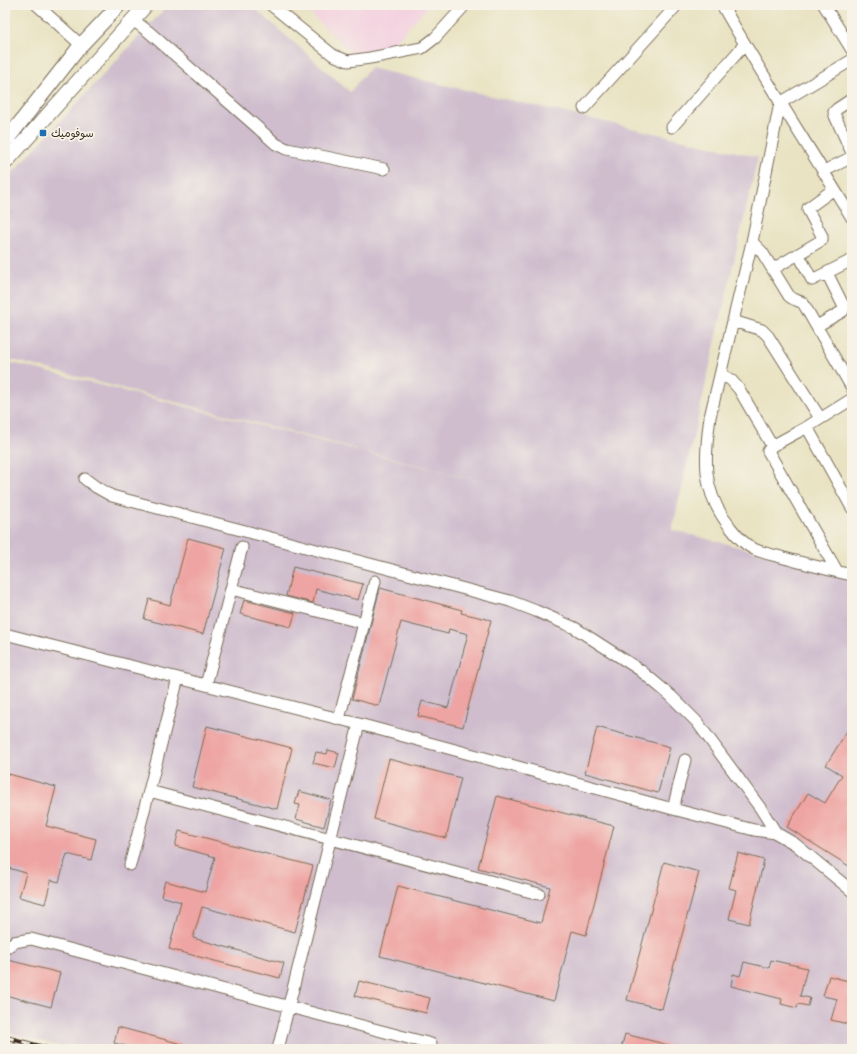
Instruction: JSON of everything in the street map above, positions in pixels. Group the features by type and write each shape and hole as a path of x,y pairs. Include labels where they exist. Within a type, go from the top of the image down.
{"main road":[{"path":"5,142 81,45 119,5"},
{"path":"5,163 146,5"}],"street":[{"path":"36,5 81,45"},
{"path":"271,5 332,55 348,60 370,58 422,48 434,38 465,5"},
{"path":"584,108 677,5"},
{"path":"722,5 780,103 824,171 852,218"},
{"path":"824,5 852,50"},
{"path":"133,20 149,32 276,144 286,149 384,169"},
{"path":"672,127 745,44"},
{"path":"852,60 780,103 752,242 710,418 706,442 708,488 716,506 738,538 752,548 767,553 852,575"},
{"path":"852,99 834,112 852,153"},
{"path":"824,171 852,157"},
{"path":"773,269 822,240 822,236 808,208 834,190"},
{"path":"752,242 762,252 791,299 799,300 803,303 852,388"},
{"path":"799,254 812,280 852,260"},
{"path":"817,326 843,311 844,307 827,273"},
{"path":"733,321 762,330 768,336 820,418"},
{"path":"721,374 731,380 739,389 772,446"},
{"path":"836,571 769,456 768,449 852,399"},
{"path":"807,427 852,508"},
{"path":"85,479 112,496 510,601 575,628 640,670 671,696 697,722 761,809 776,833"},
{"path":"206,685 242,547"},
{"path":"339,719 375,581"},
{"path":"231,589 364,623"},
{"path":"5,634 359,724 754,830 776,833 795,844 852,890"},
{"path":"130,865 178,678"},
{"path":"278,1049 359,724"},
{"path":"673,809 685,760"},
{"path":"149,791 539,894"},
{"path":"5,949 14,942 31,939 432,1044"}],"shaded area":[{"path":"168,5 251,5 350,92 370,68 758,157 672,530 852,576 852,1049 70,1049 5,1032 5,361 531,494 5,358 5,181"},
{"path":"301,5 429,5 392,45 353,54"}],"building":[{"path":"188,538 226,548 203,634 144,619 149,599 170,605"},
{"path":"293,567 363,584 358,600 316,589 313,603 286,596"},
{"path":"380,588 462,610 461,613 491,620 463,727 418,716 422,701 448,708 468,634 449,629 448,634 401,622 379,706 352,699"},
{"path":"244,600 295,613 291,627 240,614"},
{"path":"852,723 852,868 787,827 808,793 825,803 842,775 826,765"},
{"path":"207,726 292,748 277,809 192,787"},
{"path":"597,727 670,747 658,793 585,773"},
{"path":"328,750 339,753 335,768 313,763 316,752 327,754"},
{"path":"389,759 461,778 446,838 374,819"},
{"path":"5,773 56,787 46,826 96,839 91,860 67,854 59,882 51,880 45,904 19,897 26,873 5,867"},
{"path":"299,791 331,800 324,827 296,819 300,805 295,804"},
{"path":"497,796 614,826 586,935 572,931 554,1001 380,956 398,886 541,923 550,887 478,868"},
{"path":"179,831 313,866 295,932 202,907 193,938 284,963 280,978 169,949 181,902 161,896 165,881 205,892 215,857 175,846"},
{"path":"738,853 764,860 749,924 729,919 736,890 729,888"},
{"path":"664,862 699,872 662,1009 627,1000"},
{"path":"8,960 60,973 51,1007 5,995 5,970"},
{"path":"771,960 807,968 800,996 810,998 808,1006 798,1004 797,1008 781,1004 782,999 731,986 733,974 740,976 744,962 769,968"},
{"path":"829,976 852,982 852,1025 831,1020 837,999 823,996"},
{"path":"359,981 430,998 426,1013 355,996"},
{"path":"118,1027 189,1046 189,1049 137,1049 114,1043"},
{"path":"625,1034 672,1046 672,1049 621,1049"}],"railway":[{"path":"5,1037 50,1049"},
{"path":"5,1044 26,1049"}],"place":[{"name":"سوفوميك","path":"43,133"}]}
